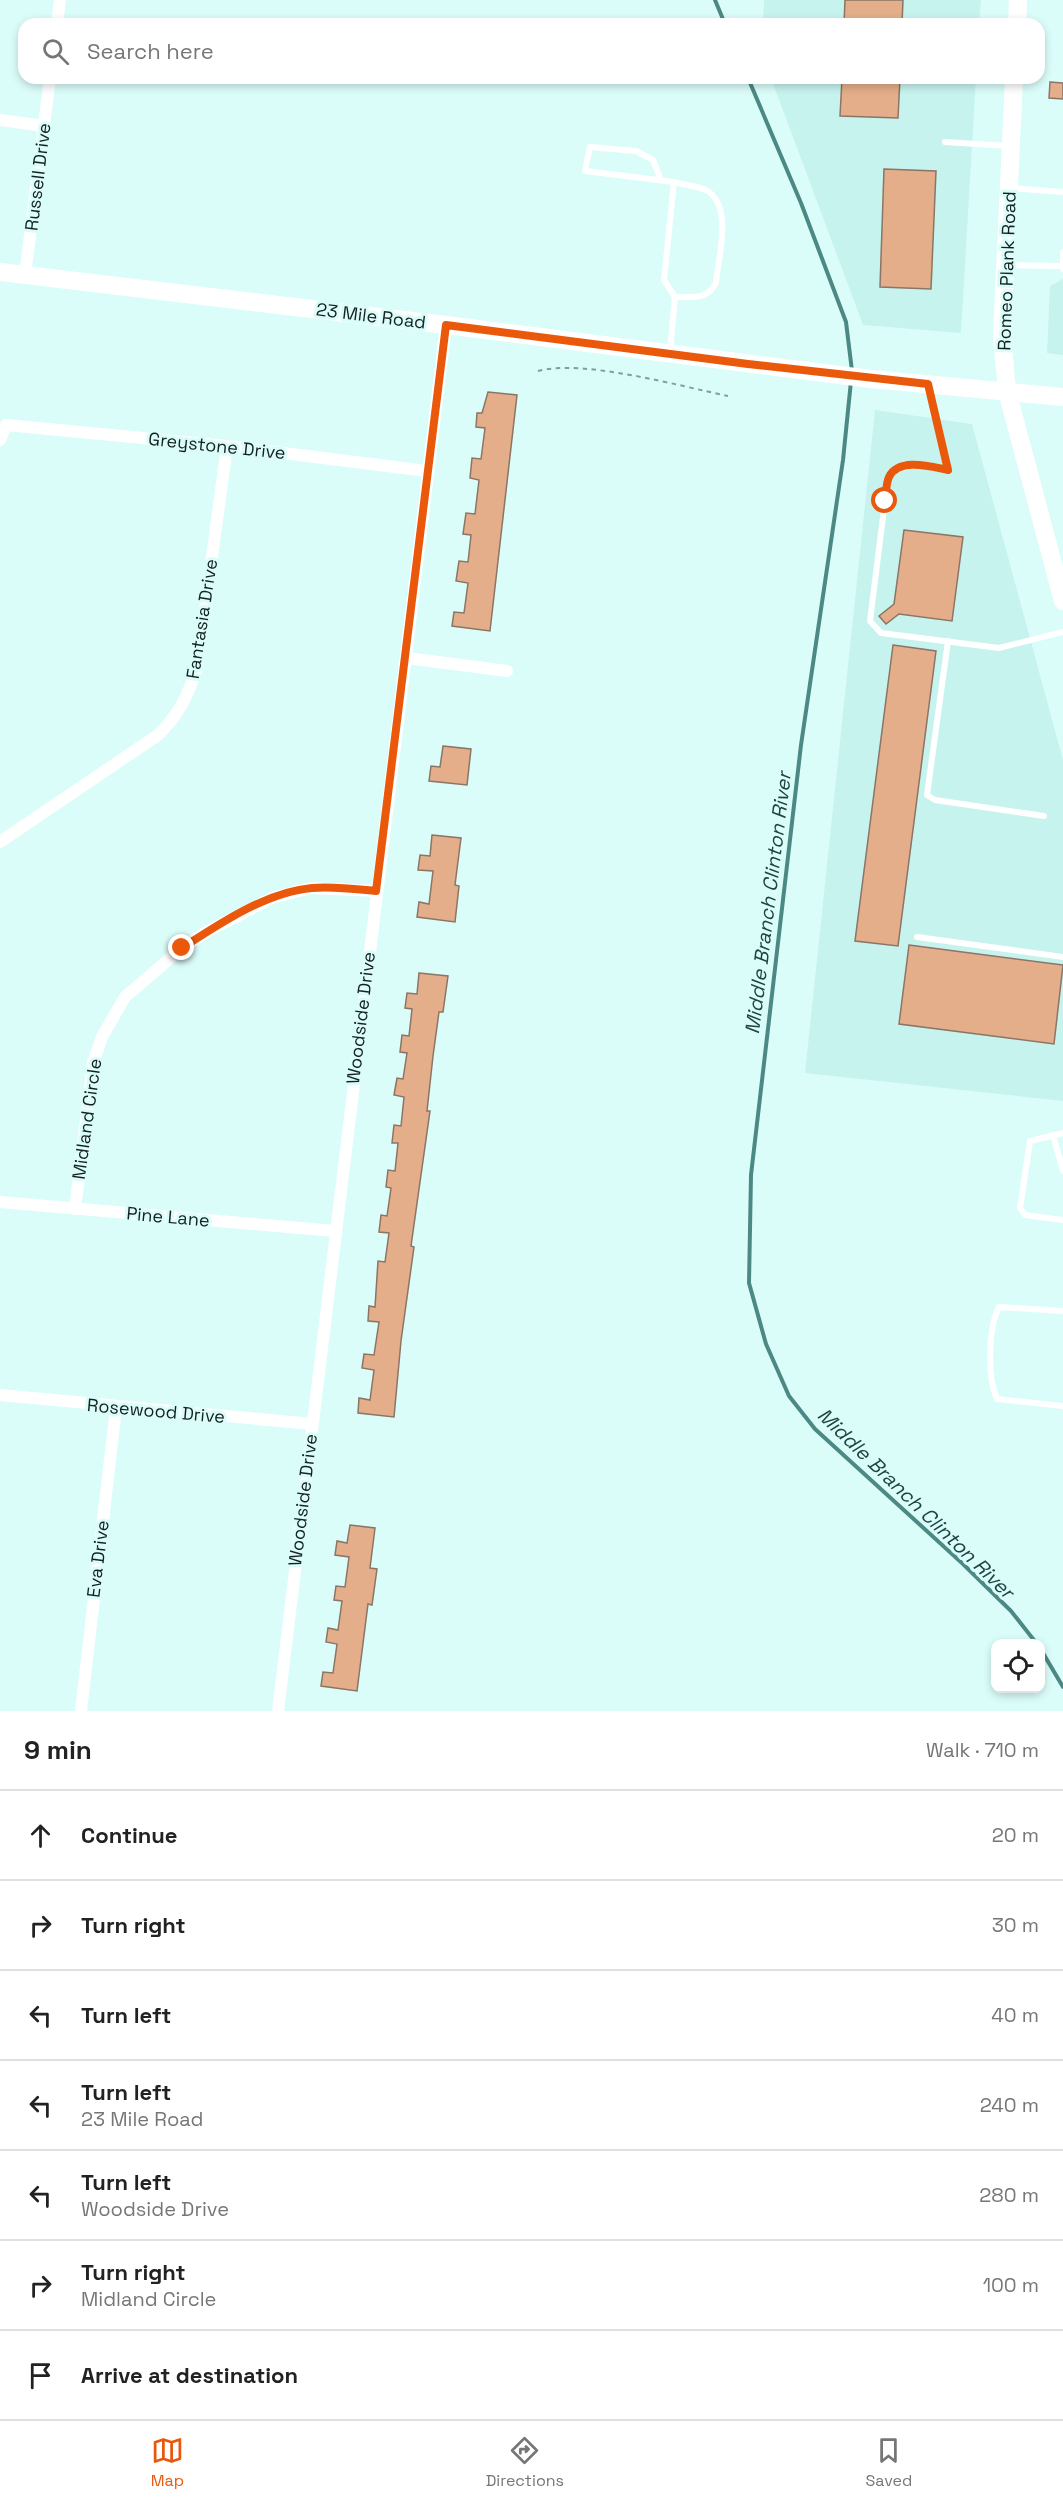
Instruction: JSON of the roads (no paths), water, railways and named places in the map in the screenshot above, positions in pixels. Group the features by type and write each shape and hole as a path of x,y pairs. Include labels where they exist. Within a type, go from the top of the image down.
{"main road":[{"path":"1017,18 1018,0"},
{"name":"Romeo Plank Road","path":"1014,84 1002,336 1007,392 1063,600"},
{"name":"23 Mile Road","path":"0,273 446,325 871,379 1063,397"}],"street":[{"path":"58,18 60,0"},
{"name":"Russell Drive","path":"26,275 49,84"},
{"path":"0,120 44,126"},
{"name":"Woodside Drive","path":"278,1711 446,325"},
{"name":"Greystone Drive","path":"0,440 6,424 227,446 427,471"},
{"name":"Fantasia Drive","path":"0,842 158,735 175,718 189,694 197,668 227,446"},
{"path":"407,658 507,671"},
{"name":"Midland Circle","path":"75,1209 96,1054 114,1013 130,992 182,948 208,931 272,898 310,888 376,891"},
{"name":"Pine Lane","path":"0,1202 335,1231"},
{"name":"Rosewood Drive","path":"0,1395 116,1408 312,1424"},
{"name":"Eva Drive","path":"81,1711 116,1408"}],"lane":[{"path":"945,142 1011,146"},
{"path":"661,180 653,160 636,151 590,147 585,171 674,182 706,190 720,207 722,219 716,283 706,296 675,297"},
{"path":"670,353 675,297 664,280 674,182"},
{"path":"1009,188 1063,192"},
{"path":"1006,265 1062,268 1063,252"},
{"path":"928,384 948,470 907,466 896,470 888,477 870,621 881,633 999,648 1063,632"},
{"path":"948,641 927,795 935,800 1044,816"},
{"path":"917,937 1063,957"},
{"path":"1063,1132 1030,1142 1020,1208 1025,1215 1063,1220"},
{"path":"1053,1135 1063,1172"},
{"path":"1063,1311 999,1307 994,1317 990,1383 997,1399 1063,1406"}],"waterway":[{"name":"Middle Branch Clinton River","path":"715,0 722,18"},
{"name":"Middle Branch Clinton River","path":"751,84 801,203 846,322 852,371"},
{"name":"Middle Branch Clinton River","path":"851,381 843,460 801,745 751,1175 749,1283 766,1344 789,1396 815,1429 963,1564 1011,1611 1033,1639"},
{"name":"Middle Branch Clinton River","path":"1045,1656 1063,1687"}]}
